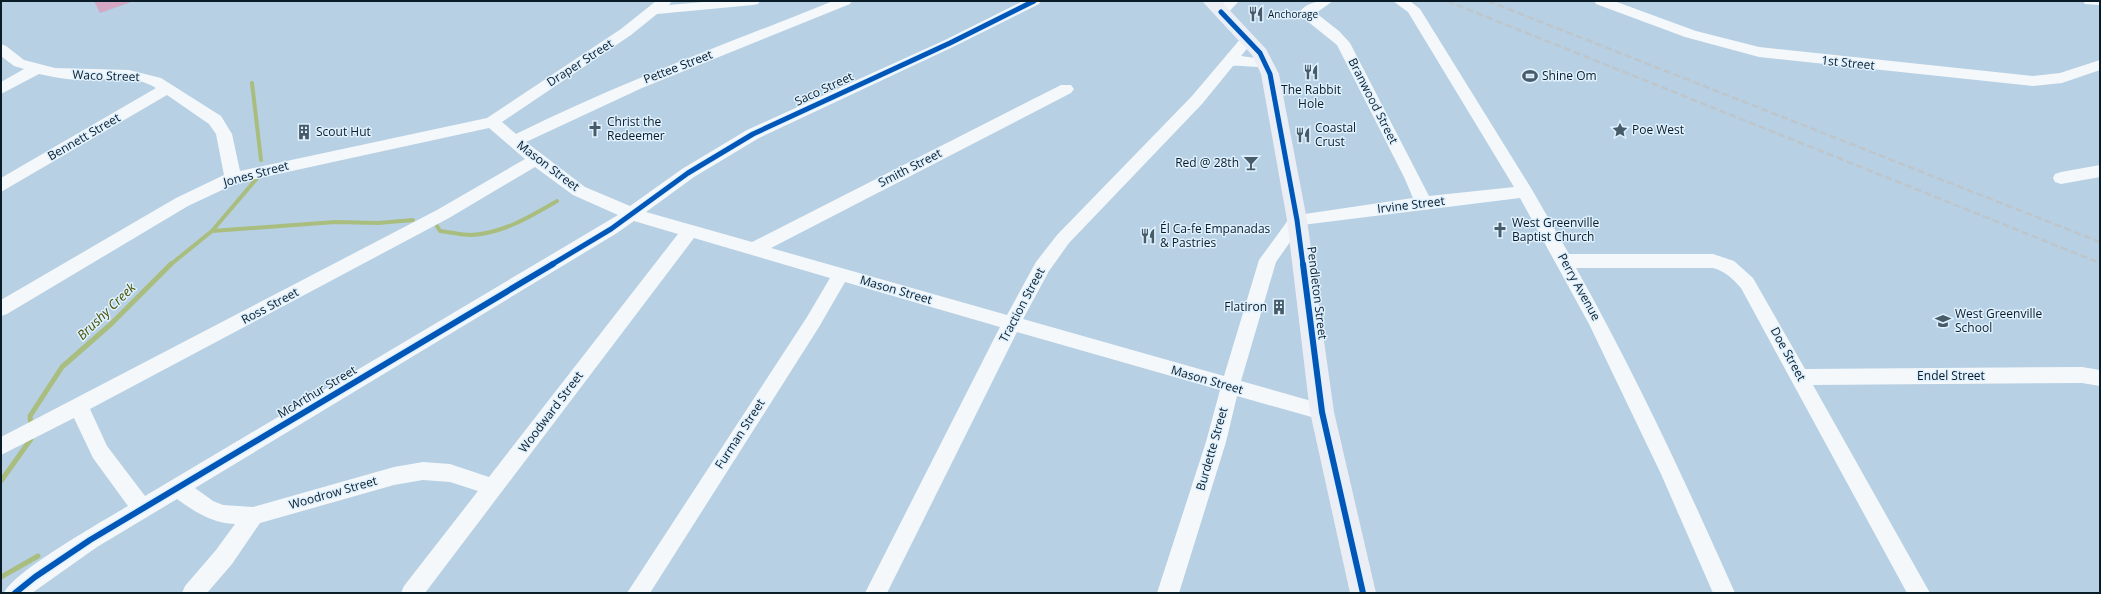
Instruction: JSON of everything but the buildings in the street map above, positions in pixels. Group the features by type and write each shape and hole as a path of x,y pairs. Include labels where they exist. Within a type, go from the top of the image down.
{"main road":[{"name":"Pendleton Street","path":"1221,5 1247,40 1260,53 1270,74 1297,220 1322,412 1363,593"}],"street":[{"path":"660,6 680,9 753,1"},
{"name":"Pettee Street","path":"515,142 582,107 632,85 778,29 845,1"},
{"name":"Saco Street","path":"632,214 688,173 753,134 950,43 1034,1"},
{"name":"Branwood Street","path":"1326,1 1306,13 1334,34 1343,43 1412,177 1423,203"},
{"name":"1st Street","path":"1601,1 1705,40 1750,52 2033,81 2062,78 2100,65"},
{"path":"2090,1 2100,1"},
{"name":"Perry Avenue","path":"1406,5 1525,192 1565,261 1625,377 1724,593"},
{"name":"Draper Street","path":"492,122 594,54 660,6"},
{"name":"Traction Street","path":"880,592 1012,323 1042,267 1063,239 1197,100 1247,40"},
{"name":"Waco Street","path":"1,49 20,63 64,74 139,76 156,81 215,120 224,134 233,178"},
{"path":"1230,61 1246,60 1265,63"},
{"path":"1,89 38,68"},
{"name":"Bennett Street","path":"1,186 168,88"},
{"name":"Smith Street","path":"754,249 1066,89"},
{"name":"Mason Street","path":"492,122 515,142 580,191 632,214 1230,387 1322,412"},
{"name":"Jones Street","path":"1,309 182,202 233,178 492,122"},
{"name":"Ross Street","path":"1,447 436,218 537,159"},
{"path":"2061,178 2100,171"},
{"name":"Irvine Street","path":"1297,220 1423,203 1525,192"},
{"name":"McArthur Street","path":"15,593 62,558 632,214"},
{"name":"Burdette Street","path":"1168,593 1216,442 1230,387 1268,260 1297,220"},
{"name":"Woodward Street","path":"412,593 690,231"},
{"name":"Doe Street","path":"1565,261 1695,260 1724,263 1737,271 1748,283 1919,593"},
{"name":"Furman Street","path":"638,593 813,322 841,274"},
{"name":"Endel Street","path":"1801,377 2082,375 2100,378"},
{"path":"79,407 100,452 142,509"},
{"name":"Woodrow Street","path":"178,488 206,508 223,514 253,516 394,476 423,471 450,473 492,487"},
{"path":"193,593 224,557 253,516"}],"shaded area":[{"path":"94,1 134,1 100,13"}],"waterway":[{"name":"Brushy Creek","path":"252,83 261,160"},
{"name":"Brushy Creek","path":"212,231 258,177"},
{"path":"437,226 440,231 467,235 483,234 505,228 557,201"},
{"path":"212,231 335,222 378,223 413,220"},
{"name":"Brushy Creek","path":"170,265 212,231"},
{"name":"Brushy Creek","path":"31,428 30,416 62,367 111,324 170,265"},
{"name":"Brushy Creek","path":"1,481 31,439 31,435"},
{"path":"1,577 38,556"}],"railway":[{"path":"1447,1 2100,263"},
{"path":"1488,1 2100,242"}],"cycle path":[{"path":"15,593 35,577 90,540 611,229 688,173 753,134 950,43 1034,1"},
{"path":"1221,12 1260,53 1270,74 1297,220 1322,412 1363,593"}],"place":[{"name":"Anchorage","path":"1256,14"},
{"name":"The Rabbit Hole","path":"1311,72"},
{"name":"Shine Om","path":"1530,76"},
{"name":"Christ the Redeemer","path":"595,129"},
{"name":"Poe West","path":"1620,130"},
{"name":"Scout Hut","path":"304,132"},
{"name":"Coastal Crust","path":"1303,135"},
{"name":"Red @ 28th","path":"1251,163"},
{"name":"West Greenville Baptist Church","path":"1500,230"},
{"name":"Él Ca-fe Empanadas & Pastries","path":"1148,236"},
{"name":"Flatiron","path":"1279,307"},
{"name":"West Greenville School","path":"1943,321"}]}
